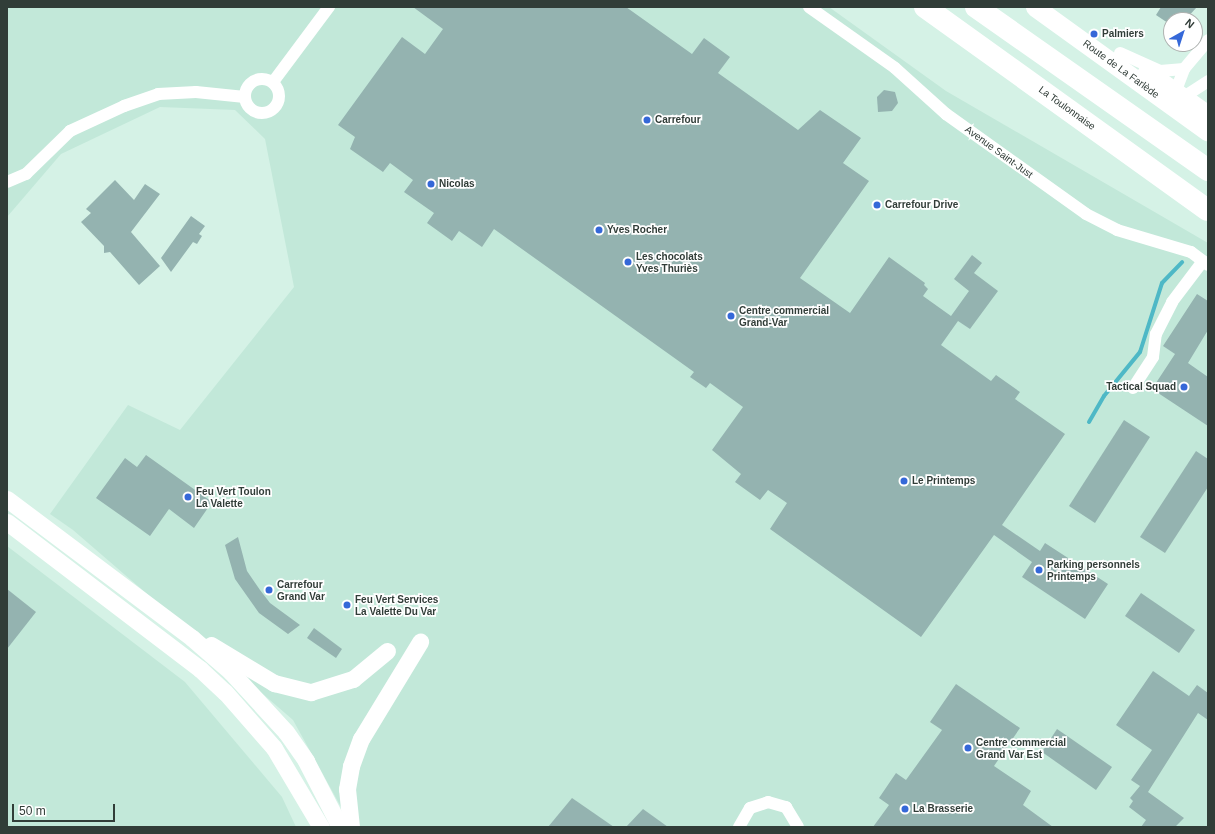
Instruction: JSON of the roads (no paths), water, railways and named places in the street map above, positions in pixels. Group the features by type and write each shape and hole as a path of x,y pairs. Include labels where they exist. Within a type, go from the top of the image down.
{"highway":[{"name":"La Toulonnaise","path":"925,7 1208,210"},
{"path":"976,7 1208,170"}],"main road":[{"name":"Route de La Farlède","path":"1035,7 1177,98 1208,115"},
{"name":"Route de La Farlède","path":"1056,7 1120,53 1177,98 1208,132"},
{"path":"7,499 192,638 236,677 286,732 306,761 340,827"},
{"path":"7,522 200,669 225,692 274,748 321,827"},
{"path":"192,638 218,648 274,683 312,692 353,679 387,652"},
{"path":"351,827 347,789 351,766 361,739 420,642"}],"street":[{"path":"273,82 329,7"},
{"name":"Avenue Saint-Just","path":"809,7 895,68 946,114 1086,214 1117,230 1191,252 1206,263"},
{"path":"1177,98 1184,69 1208,40"},
{"path":"1120,53 1160,71 1184,69"},
{"path":"256,79 273,82 280,94 273,110 260,113 253,111 245,98 246,90 256,79"},
{"path":"1177,98 1208,81"},
{"path":"7,182 26,174 70,131 124,106 158,94 196,92 245,98"},
{"path":"1133,388 1152,358 1156,334 1172,302 1206,263"},
{"path":"739,827 750,808 768,802 786,807 798,827"}],"waterway":[{"path":"1089,422 1104,396 1140,352 1162,283 1182,262"}],"place":[{"name":"Palmiers","path":"1094,34"},
{"name":"Carrefour","path":"647,120"},
{"name":"Nicolas","path":"431,184"},
{"name":"Carrefour Drive","path":"877,205"},
{"name":"Yves Rocher","path":"599,230"},
{"name":"Les chocolats Yves Thuriès","path":"628,262"},
{"name":"Centre commercial Grand-Var","path":"731,316"},
{"name":"Tactical Squad","path":"1184,387"},
{"name":"Le Printemps","path":"904,481"},
{"name":"Feu Vert Toulon La Valette","path":"188,497"},
{"name":"Parking personnels Printemps","path":"1039,570"},
{"name":"Carrefour Grand Var","path":"269,590"},
{"name":"Feu Vert Services La Valette Du Var","path":"347,605"},
{"name":"Centre commercial Grand Var Est","path":"968,748"},
{"name":"La Brasserie","path":"905,809"}]}
